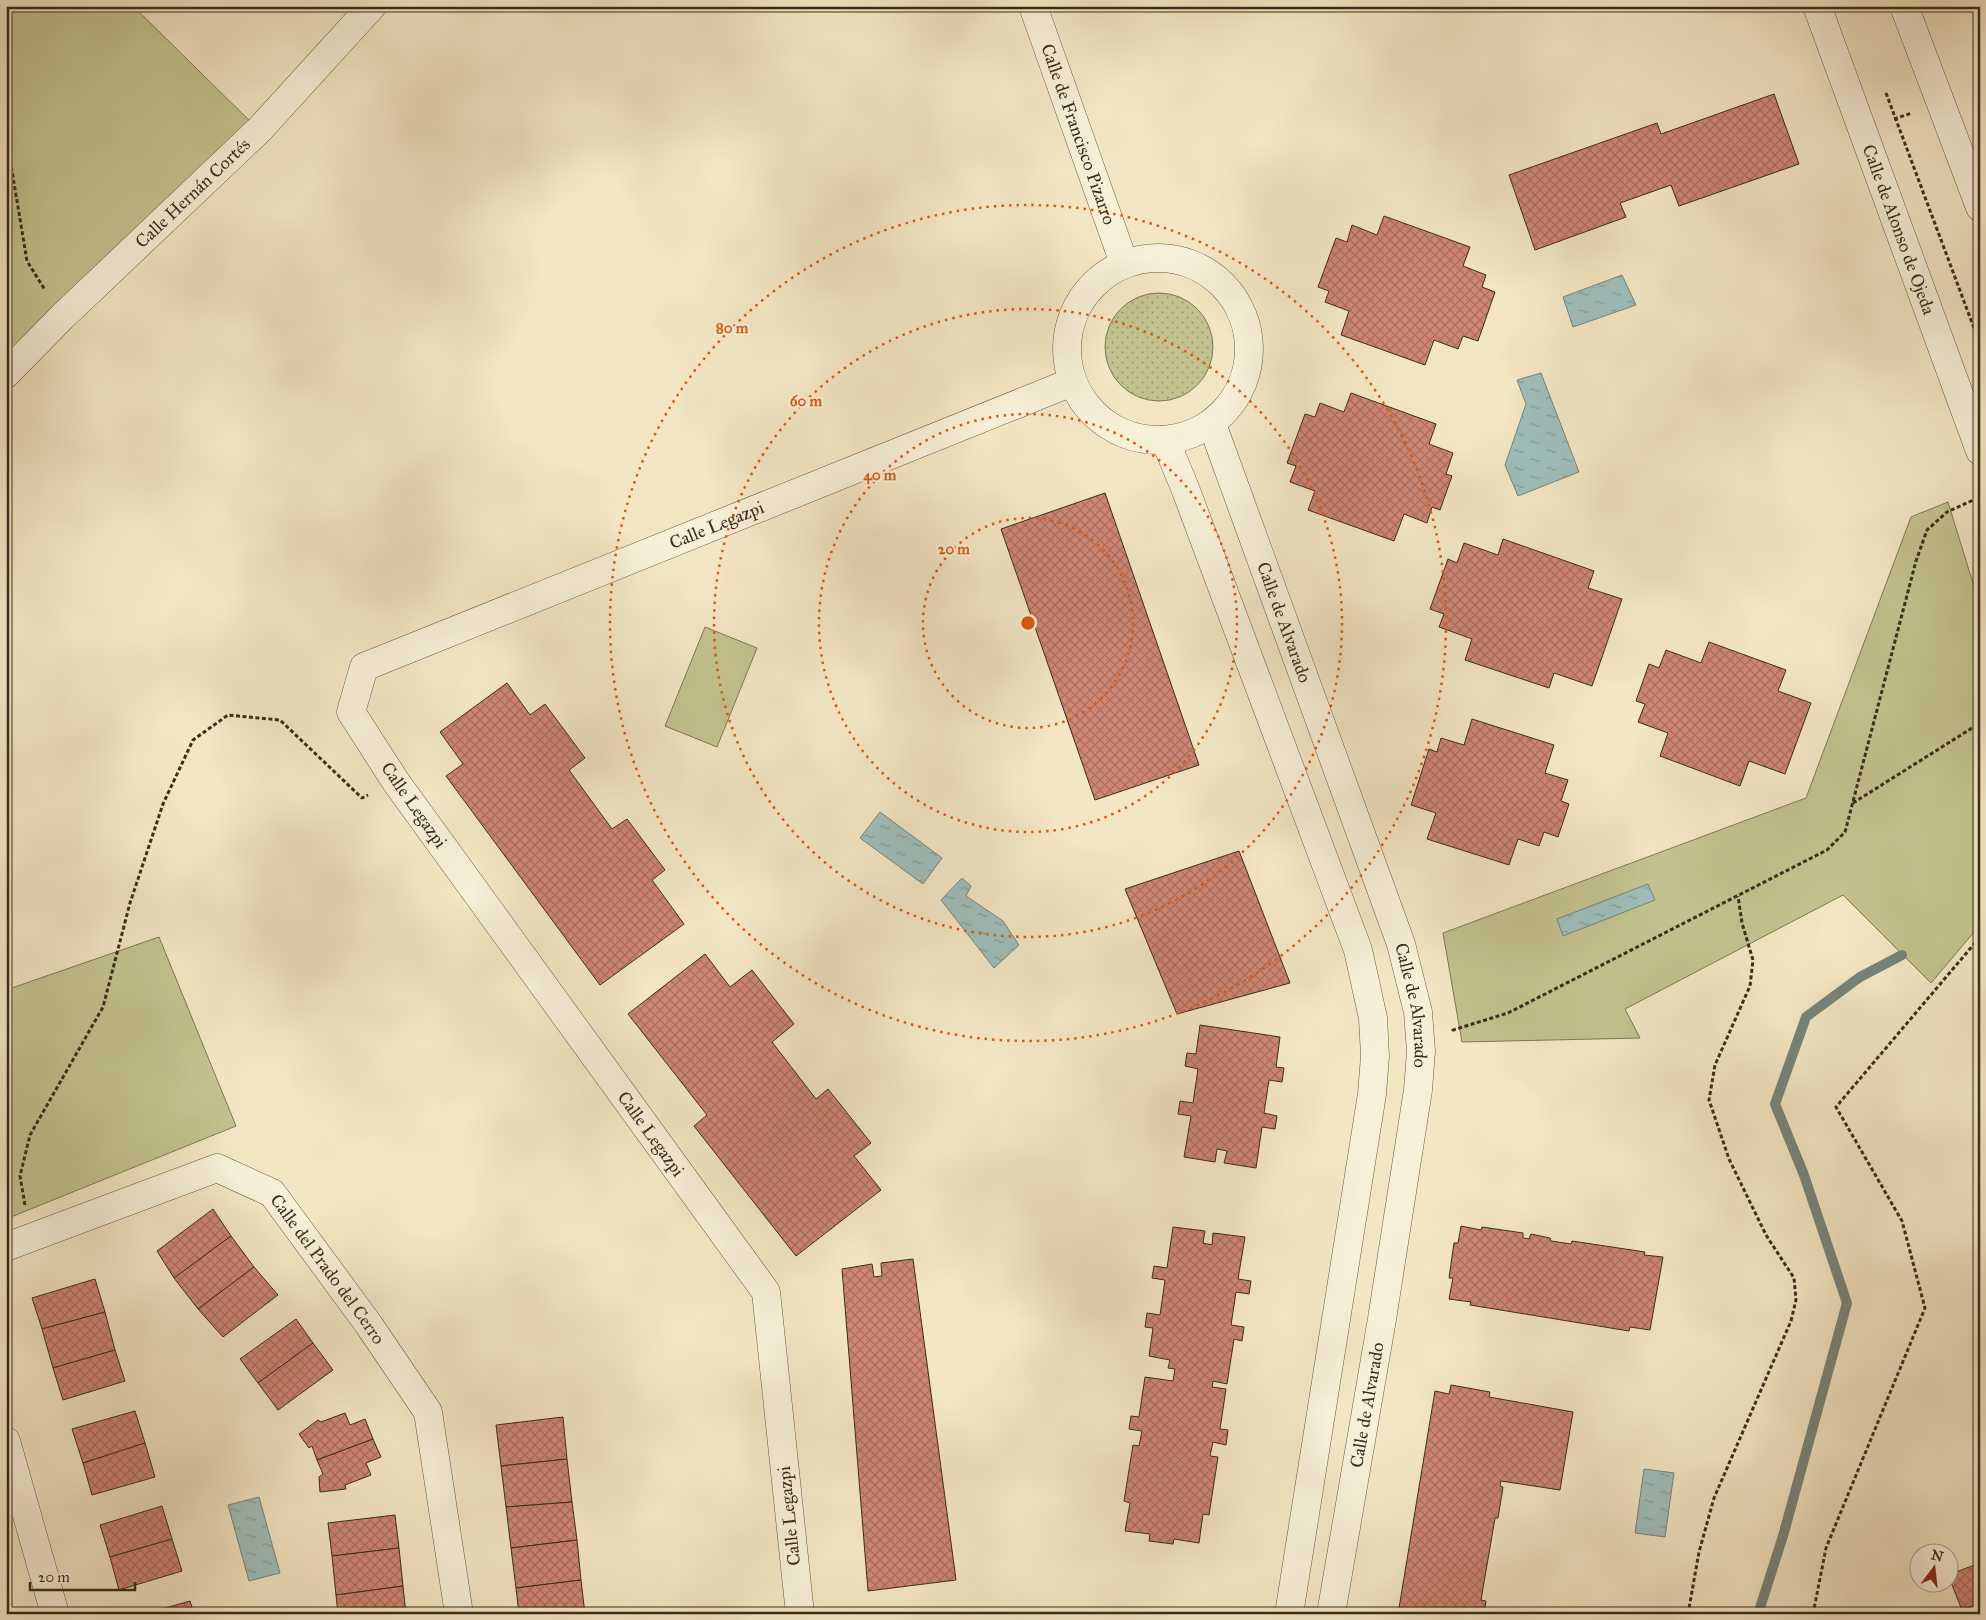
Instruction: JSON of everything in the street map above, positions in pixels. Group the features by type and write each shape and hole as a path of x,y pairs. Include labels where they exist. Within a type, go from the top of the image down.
{"street":[{"name":"Calle Hernán Cortés","path":"6,374 62,317 258,130 372,6"},
{"name":"Calle de Francisco Pizarro","path":"1033,6 1124,263"},
{"name":"Calle de Alonso de Ojeda","path":"1817,6 1980,451"},
{"path":"1904,6 1980,207"},
{"path":"1165,256 1204,269 1235,297 1250,336 1248,369 1235,400 1212,424 1190,435 1165,440 1127,435 1094,414 1072,382 1066,346 1074,312 1094,282 1124,263 1165,256"},
{"name":"Calle Legazpi","path":"800,1614 766,1292 396,782 351,712 364,667 1072,382"},
{"name":"Calle de Alvarado","path":"1212,424 1400,944 1418,1012 1421,1052 1418,1090 1382,1319 1331,1614"},
{"name":"Calle de Alvarado","path":"1165,440 1185,488 1358,950 1373,1018 1375,1056 1372,1094 1289,1614"},
{"name":"Calle del Prado del Cerro","path":"18,1243 217,1168 272,1193 370,1325 428,1412 459,1614"},
{"path":"6,1441 54,1614"}],"path":[{"path":"1882,84 1980,344"},
{"path":"1863,131 1940,102"},
{"path":"6,135 28,261 62,317"},
{"path":"1418,1012 1447,1006 1453,1030 1508,1013 1827,850 1845,832 1916,561 1927,530 1947,512 1980,498"},
{"path":"18,1243 20,1176 30,1135 103,1007 130,903 163,804 193,740 228,715 280,720 362,798 396,782"},
{"path":"1852,804 1980,723"},
{"path":"1688,1614 1699,1552 1714,1498 1791,1321 1796,1300 1794,1278 1766,1235 1729,1159 1710,1100 1715,1065 1750,986 1753,960 1742,923 1738,896"},
{"path":"1814,1614 1826,1548 1925,1308 1902,1221 1836,1107 1980,937"}],"shaded area":[{"path":"6,6 133,6 259,130 6,374"},
{"path":"1159,293 1180,297 1197,309 1209,326 1213,347 1209,368 1197,385 1180,397 1159,401 1138,397 1121,385 1109,368 1105,347 1109,326 1121,309 1138,297"},
{"path":"1948,502 1980,606 1980,925 1931,983 1843,895 1625,1009 1640,1038 1462,1042 1443,933 1806,798 1911,517"},
{"path":"705,627 757,648 717,747 665,726"},
{"path":"159,937 236,1126 6,1219 6,990"}],"water":[{"path":"1622,275 1636,305 1573,327 1563,297"},
{"path":"1541,373 1579,472 1518,496 1505,465 1526,404 1517,380"},
{"path":"880,812 942,858 923,884 860,838"},
{"path":"962,878 971,886 966,896 1003,921 1019,945 994,968 941,900"},
{"path":"1648,884 1655,900 1563,936 1557,919"},
{"path":"1644,1469 1674,1473 1665,1537 1635,1533"},
{"path":"259,1497 280,1573 249,1581 228,1505"}],"building":[{"path":"1774,94 1799,164 1679,206 1671,185 1620,203 1626,217 1535,250 1509,175 1657,123 1661,134"},
{"path":"1384,216 1470,247 1463,266 1486,275 1482,287 1495,292 1478,341 1463,336 1458,349 1434,340 1425,365 1341,335 1349,311 1325,302 1329,291 1318,287 1336,238 1347,242 1352,225 1377,235"},
{"path":"1351,393 1436,424 1429,444 1453,453 1446,474 1452,476 1440,510 1432,507 1427,523 1404,514 1394,541 1308,510 1315,491 1290,482 1296,466 1287,463 1305,414 1315,417 1320,403 1344,412"},
{"path":"1105,493 1199,765 1095,800 1001,529"},
{"path":"1503,539 1594,571 1588,588 1622,599 1592,686 1554,673 1549,688 1465,660 1472,639 1439,627 1444,614 1430,609 1448,559 1457,563 1464,543 1498,555"},
{"path":"1709,642 1786,670 1778,691 1811,703 1785,774 1749,761 1740,786 1660,756 1668,733 1638,722 1645,704 1636,701 1649,664 1659,668 1666,650 1701,663"},
{"path":"507,683 530,715 545,704 585,758 569,770 612,829 627,819 665,870 652,880 684,924 600,985 446,776 463,764 440,732"},
{"path":"1472,719 1554,745 1545,773 1568,780 1561,801 1569,804 1558,837 1544,832 1539,846 1518,839 1509,865 1427,839 1436,813 1411,805 1429,749 1437,752 1441,738 1464,745"},
{"path":"1239,851 1290,983 1177,1014 1125,889"},
{"path":"705,954 730,987 752,970 794,1024 772,1042 816,1099 828,1089 871,1143 854,1156 881,1190 796,1256 694,1126 707,1115 628,1014"},
{"path":"1200,1025 1280,1037 1276,1067 1284,1068 1282,1082 1269,1080 1264,1113 1277,1116 1275,1129 1262,1127 1256,1168 1224,1163 1227,1151 1217,1149 1215,1162 1184,1157 1191,1116 1178,1114 1180,1101 1193,1103 1198,1069 1185,1066 1187,1053 1196,1054"},
{"path":"213,1209 231,1236 174,1278 157,1251"},
{"path":"1461,1226 1481,1230 1482,1227 1523,1233 1523,1238 1529,1239 1531,1234 1550,1238 1551,1241 1571,1244 1572,1241 1645,1252 1644,1255 1663,1257 1650,1330 1630,1327 1629,1331 1470,1305 1471,1302 1449,1299 1453,1278 1449,1278 1454,1243 1458,1243"},
{"path":"1173,1227 1205,1231 1203,1243 1212,1245 1213,1233 1245,1237 1238,1279 1251,1281 1249,1294 1236,1292 1231,1325 1244,1327 1242,1341 1234,1339 1227,1384 1213,1381 1212,1387 1226,1389 1220,1429 1228,1430 1226,1445 1213,1442 1210,1456 1218,1457 1209,1515 1203,1514 1199,1543 1174,1539 1173,1544 1149,1541 1150,1534 1125,1531 1130,1503 1124,1501 1133,1445 1139,1446 1142,1431 1129,1429 1131,1416 1139,1417 1145,1377 1173,1381 1175,1369 1168,1368 1170,1360 1149,1356 1153,1328 1145,1327 1147,1313 1160,1315 1165,1280 1152,1278 1154,1266 1167,1268"},
{"path":"231,1236 254,1267 198,1309 174,1278"},
{"path":"913,1259 956,1580 868,1591 842,1269 872,1264 874,1277 882,1276 881,1263"},
{"path":"254,1267 278,1295 223,1337 198,1309"},
{"path":"95,1279 105,1312 42,1329 32,1298"},
{"path":"105,1312 115,1350 53,1368 42,1329"},
{"path":"296,1319 313,1343 258,1383 240,1359"},
{"path":"313,1343 333,1370 278,1410 258,1383"},
{"path":"115,1350 125,1381 63,1400 53,1368"},
{"path":"1451,1385 1490,1392 1489,1397 1573,1412 1560,1490 1501,1481 1500,1486 1503,1487 1498,1518 1495,1518 1481,1600 1486,1601 1484,1614 1398,1614 1435,1391 1449,1394"},
{"path":"135,1411 145,1443 83,1463 72,1429"},
{"path":"345,1413 350,1425 365,1419 373,1439 317,1460 312,1446 309,1448 299,1434 318,1420 321,1422"},
{"path":"563,1417 567,1459 501,1466 496,1425"},
{"path":"373,1439 381,1457 366,1463 371,1475 345,1485 346,1489 320,1492 319,1477 323,1474 317,1460"},
{"path":"145,1443 155,1477 92,1495 83,1463"},
{"path":"567,1459 572,1502 506,1507 501,1466"},
{"path":"572,1502 577,1540 511,1548 506,1507"},
{"path":"162,1506 172,1539 110,1557 100,1525"},
{"path":"395,1515 399,1548 332,1556 328,1523"},
{"path":"172,1539 182,1571 119,1590 110,1557"},
{"path":"577,1540 581,1580 516,1588 511,1548"},
{"path":"399,1548 403,1586 336,1595 332,1556"},
{"path":"1980,1563 1980,1605 1979,1603 1962,1610 1955,1592 1958,1592 1958,1571"},
{"path":"581,1580 585,1614 519,1614 516,1588"},
{"path":"403,1586 406,1614 338,1614 336,1595"},
{"path":"190,1601 194,1614 144,1614"}],"waterway":[{"path":"1758,1614 1783,1536 1847,1303 1804,1175 1775,1104 1806,1017 1860,977 1902,955"}]}
